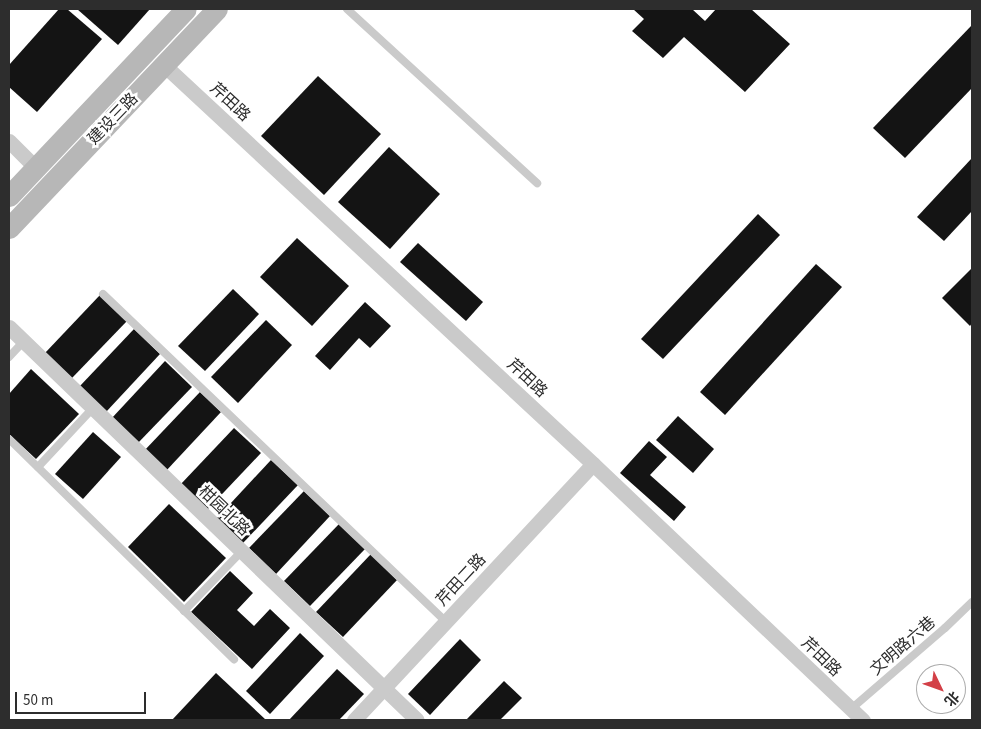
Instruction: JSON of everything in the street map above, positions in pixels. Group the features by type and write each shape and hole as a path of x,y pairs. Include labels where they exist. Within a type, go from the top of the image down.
{"main road":[{"name":"建设三路","path":"9,196 186,9"},
{"name":"建设三路","path":"9,228 217,9"}],"street":[{"name":"芹田路","path":"164,65 594,464 863,720"},
{"path":"9,140 36,168"},
{"name":"柑园北路","path":"9,327 416,720"},
{"name":"芹田二路","path":"354,720 594,464"}],"lane":[{"path":"346,9 537,183"},
{"path":"103,294 446,622"},
{"path":"9,357 24,341"},
{"path":"38,467 93,408"},
{"path":"9,439 234,659"},
{"path":"184,611 241,552"},
{"name":"文明路六巷","path":"851,709 946,628 972,602"}],"building":[{"path":"59,9 67,9 102,39 37,112 9,87 9,65"},
{"path":"77,9 150,9 118,45"},
{"path":"633,9 692,9 705,21 716,9 751,9 790,44 745,92 684,37 663,58 632,31 644,19"},
{"path":"972,25 972,88 905,158 873,128"},
{"path":"318,76 381,134 324,195 261,136"},
{"path":"389,147 440,194 390,249 338,202"},
{"path":"972,158 972,211 944,241 917,217"},
{"path":"758,214 780,235 663,359 641,339"},
{"path":"297,238 349,286 312,326 260,277"},
{"path":"418,243 483,302 466,321 400,262"},
{"path":"816,264 842,287 725,415 700,392"},
{"path":"972,268 972,323 970,326 942,298"},
{"path":"233,289 259,314 205,371 178,346"},
{"path":"100,295 127,321 72,378 45,353"},
{"path":"365,302 391,326 370,348 359,338 330,370 315,356"},
{"path":"266,320 292,345 238,403 211,377"},
{"path":"134,329 160,354 106,412 79,387"},
{"path":"165,361 192,387 137,444 111,419"},
{"path":"31,369 79,414 36,459 9,434 9,394"},
{"path":"200,392 221,412 165,472 143,452"},
{"path":"678,416 714,449 693,473 656,440"},
{"path":"234,428 261,453 207,510 180,485"},
{"path":"93,432 121,457 83,499 55,474"},
{"path":"649,441 667,457 650,475 686,507 674,521 620,473"},
{"path":"271,460 298,485 243,543 217,518"},
{"path":"304,491 330,516 276,574 249,548"},
{"path":"169,504 226,558 184,602 128,547"},
{"path":"339,524 365,549 310,606 284,581"},
{"path":"371,554 397,580 343,637 316,612"},
{"path":"230,571 253,593 237,610 254,626 270,609 290,628 252,669 191,612"},
{"path":"300,633 324,656 270,714 246,691"},
{"path":"460,639 481,660 430,715 408,694"},
{"path":"337,669 364,694 339,720 289,720"},
{"path":"216,673 266,720 172,720"},
{"path":"504,681 522,698 500,720 466,720"}]}
